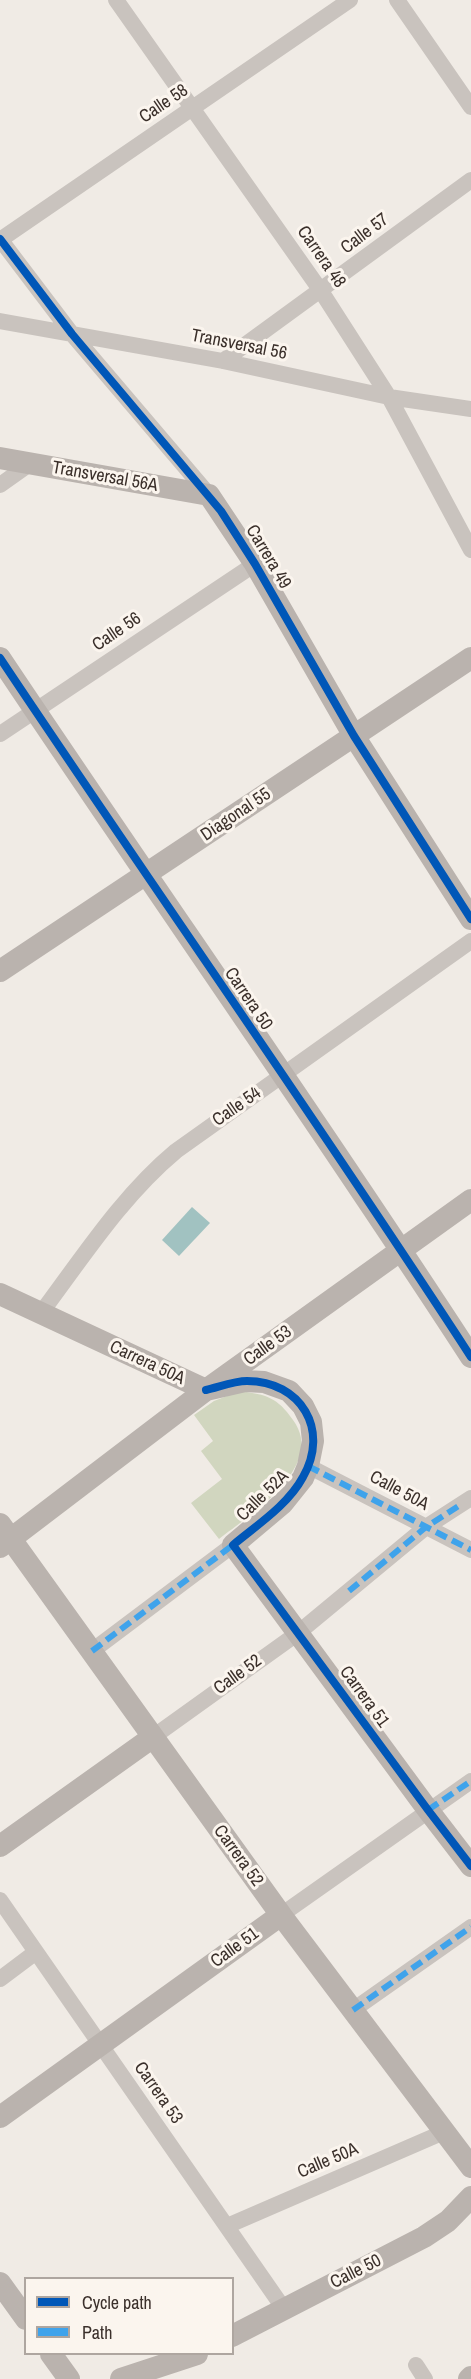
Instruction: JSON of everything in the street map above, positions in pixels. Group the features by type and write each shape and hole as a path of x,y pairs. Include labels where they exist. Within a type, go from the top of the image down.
{"street":[{"name":"Carrera 48","path":"116,0 321,291 389,397 471,550"},
{"name":"Calle 58","path":"0,239 350,0"},
{"path":"397,0 471,107"},
{"name":"Calle 57","path":"224,361 471,180"},
{"name":"Carrera 49","path":"0,239 72,334 209,495 234,529 354,736 471,919"},
{"name":"Transversal 56","path":"0,321 224,361 389,397 471,409"},
{"name":"Transversal 56A","path":"0,458 209,495"},
{"path":"0,484 31,464"},
{"name":"Calle 56","path":"0,734 255,564"},
{"name":"Carrera 50","path":"0,658 145,875 402,1250 471,1357"},
{"name":"Diagonal 55","path":"0,971 471,658"},
{"name":"Calle 54","path":"41,1313 133,1192 154,1170 176,1151 471,941"},
{"name":"Calle 53","path":"4,1537 471,1200"},
{"name":"Carrera 50A","path":"0,1294 206,1390 244,1381 264,1382 290,1392 303,1406 311,1422 313,1441 308,1466"},
{"name":"Calle 50A","path":"308,1466 471,1550"},
{"name":"Calle 52A","path":"92,1651 234,1545 283,1503 303,1478 308,1466"},
{"name":"Calle 52","path":"0,1846 298,1633 426,1527 465,1501"},
{"name":"Carrera 52","path":"4,1537 92,1651 281,1916 471,2167"},
{"name":"Carrera 51","path":"234,1545 471,1866"},
{"name":"Calle 51","path":"0,2118 471,1781"},
{"name":"Carrera 53","path":"0,1900 284,2309"},
{"path":"353,2010 471,1927"},
{"path":"0,1979 36,1953"},
{"name":"Calle 50A","path":"227,2226 444,2132"},
{"name":"Calle 50","path":"234,2335 424,2237 448,2221 471,2197"},
{"path":"0,2283 24,2316"},
{"path":"52,2355 69,2379"},
{"path":"122,2379 182,2367"}],"green space":[{"path":"240,1391 271,1398 282,1406 293,1420 301,1437 300,1455 293,1472 280,1488 265,1503 219,1539 191,1503 222,1479 201,1451 213,1441 194,1415 214,1401"}],"water":[{"path":"192,1207 210,1223 179,1256 162,1240"}],"marked path":[{"path":"308,1466 471,1550"},
{"path":"349,1591 426,1527 460,1505"},
{"path":"92,1651 233,1545"},
{"path":"428,1810 471,1781"},
{"path":"353,2010 471,1927"}],"cycle path":[{"path":"0,239 72,334 221,511 255,564 354,736 471,919"},
{"path":"0,658 355,1181 471,1357"},
{"path":"206,1390 242,1381 266,1383 282,1389 296,1399 305,1411 311,1426 313,1442 311,1459 303,1477 281,1506 233,1545 471,1866"}]}
